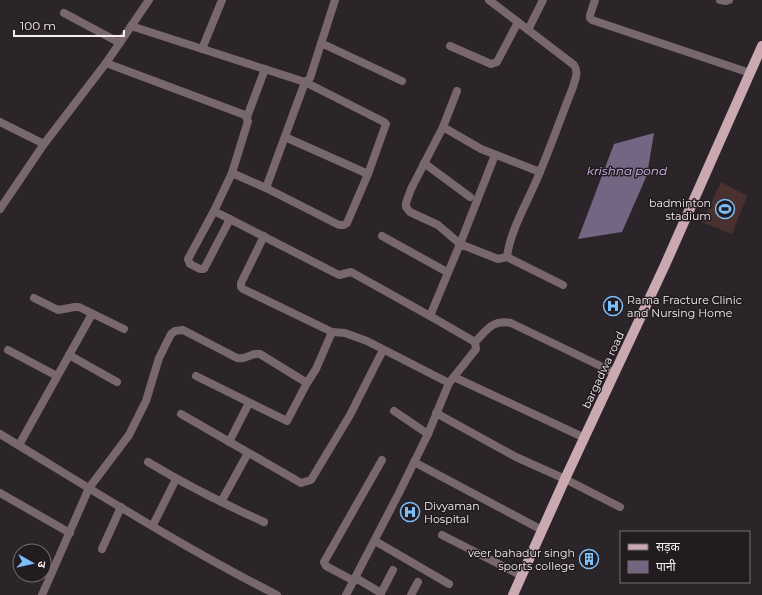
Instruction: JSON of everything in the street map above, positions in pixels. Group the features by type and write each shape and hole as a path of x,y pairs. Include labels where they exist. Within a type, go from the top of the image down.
{"main road":[{"name":"bargadwa road","path":"513,595 762,46"}],"street":[{"path":"0,209 44,144 106,63 149,0"},
{"path":"202,49 222,0"},
{"path":"266,188 305,82 310,78 335,0"},
{"path":"489,0 574,65 577,74 540,172 508,247 508,257"},
{"path":"528,30 542,0"},
{"path":"595,0 590,15 592,20 750,73"},
{"path":"720,0 726,2 729,0"},
{"path":"64,13 120,43"},
{"path":"450,46 491,64 495,64 518,22"},
{"path":"131,26 305,82 386,124 368,174 344,225 339,225 266,188 232,173"},
{"path":"321,43 402,81"},
{"path":"106,63 247,117"},
{"path":"230,219 204,269 200,269 190,264 188,259 214,211 232,173 248,121 247,117 266,69"},
{"path":"457,91 443,127 412,189 406,207 410,212 438,225 460,244 498,258 508,257 563,285"},
{"path":"0,122 44,144"},
{"path":"443,127 481,149 540,172"},
{"path":"284,137 368,174"},
{"path":"430,316 495,155"},
{"path":"424,163 470,197"},
{"path":"214,211 339,275 351,272 475,342"},
{"path":"264,236 241,283 243,289 332,332 345,333 367,340 383,350 585,438"},
{"path":"382,236 447,272"},
{"path":"34,298 58,310 75,307 124,329"},
{"path":"19,445 92,314"},
{"path":"475,342 495,323 511,323 615,373"},
{"path":"42,595 90,488 129,435 146,401 160,358 171,334 175,331 182,330 237,358 245,358 260,354 307,383"},
{"path":"196,376 287,421 322,357 332,332"},
{"path":"346,595 375,541 428,434 436,413 452,380 476,349 475,342"},
{"path":"8,350 57,376"},
{"path":"181,414 301,483 310,480 350,415 383,350"},
{"path":"69,355 117,382"},
{"path":"229,442 249,403"},
{"path":"394,411 428,434"},
{"path":"436,413 516,457 565,479 620,507"},
{"path":"0,434 121,507 240,576 277,595"},
{"path":"220,502 248,452"},
{"path":"382,460 324,562 326,566 381,594 393,570"},
{"path":"148,462 176,479 220,502 264,522"},
{"path":"414,462 542,530"},
{"path":"153,525 176,479"},
{"path":"0,493 70,532"},
{"path":"102,550 121,507"},
{"path":"442,535 522,576"},
{"path":"375,541 449,584"},
{"path":"411,595 418,582"}],"shaded area":[{"name":"badminton stadium","path":"721,182 747,196 732,234 702,222"}],"water":[{"name":"krishna pond","path":"654,133 647,175 622,232 578,239 614,144"}],"place":[{"name":"badminton stadium","path":"725,209"},
{"name":"Rama Fracture Clinic and Nursing Home","path":"613,306"},
{"name":"Divyaman Hospital","path":"410,512"},
{"name":"veer bahadur singh sports college","path":"589,559"}]}
